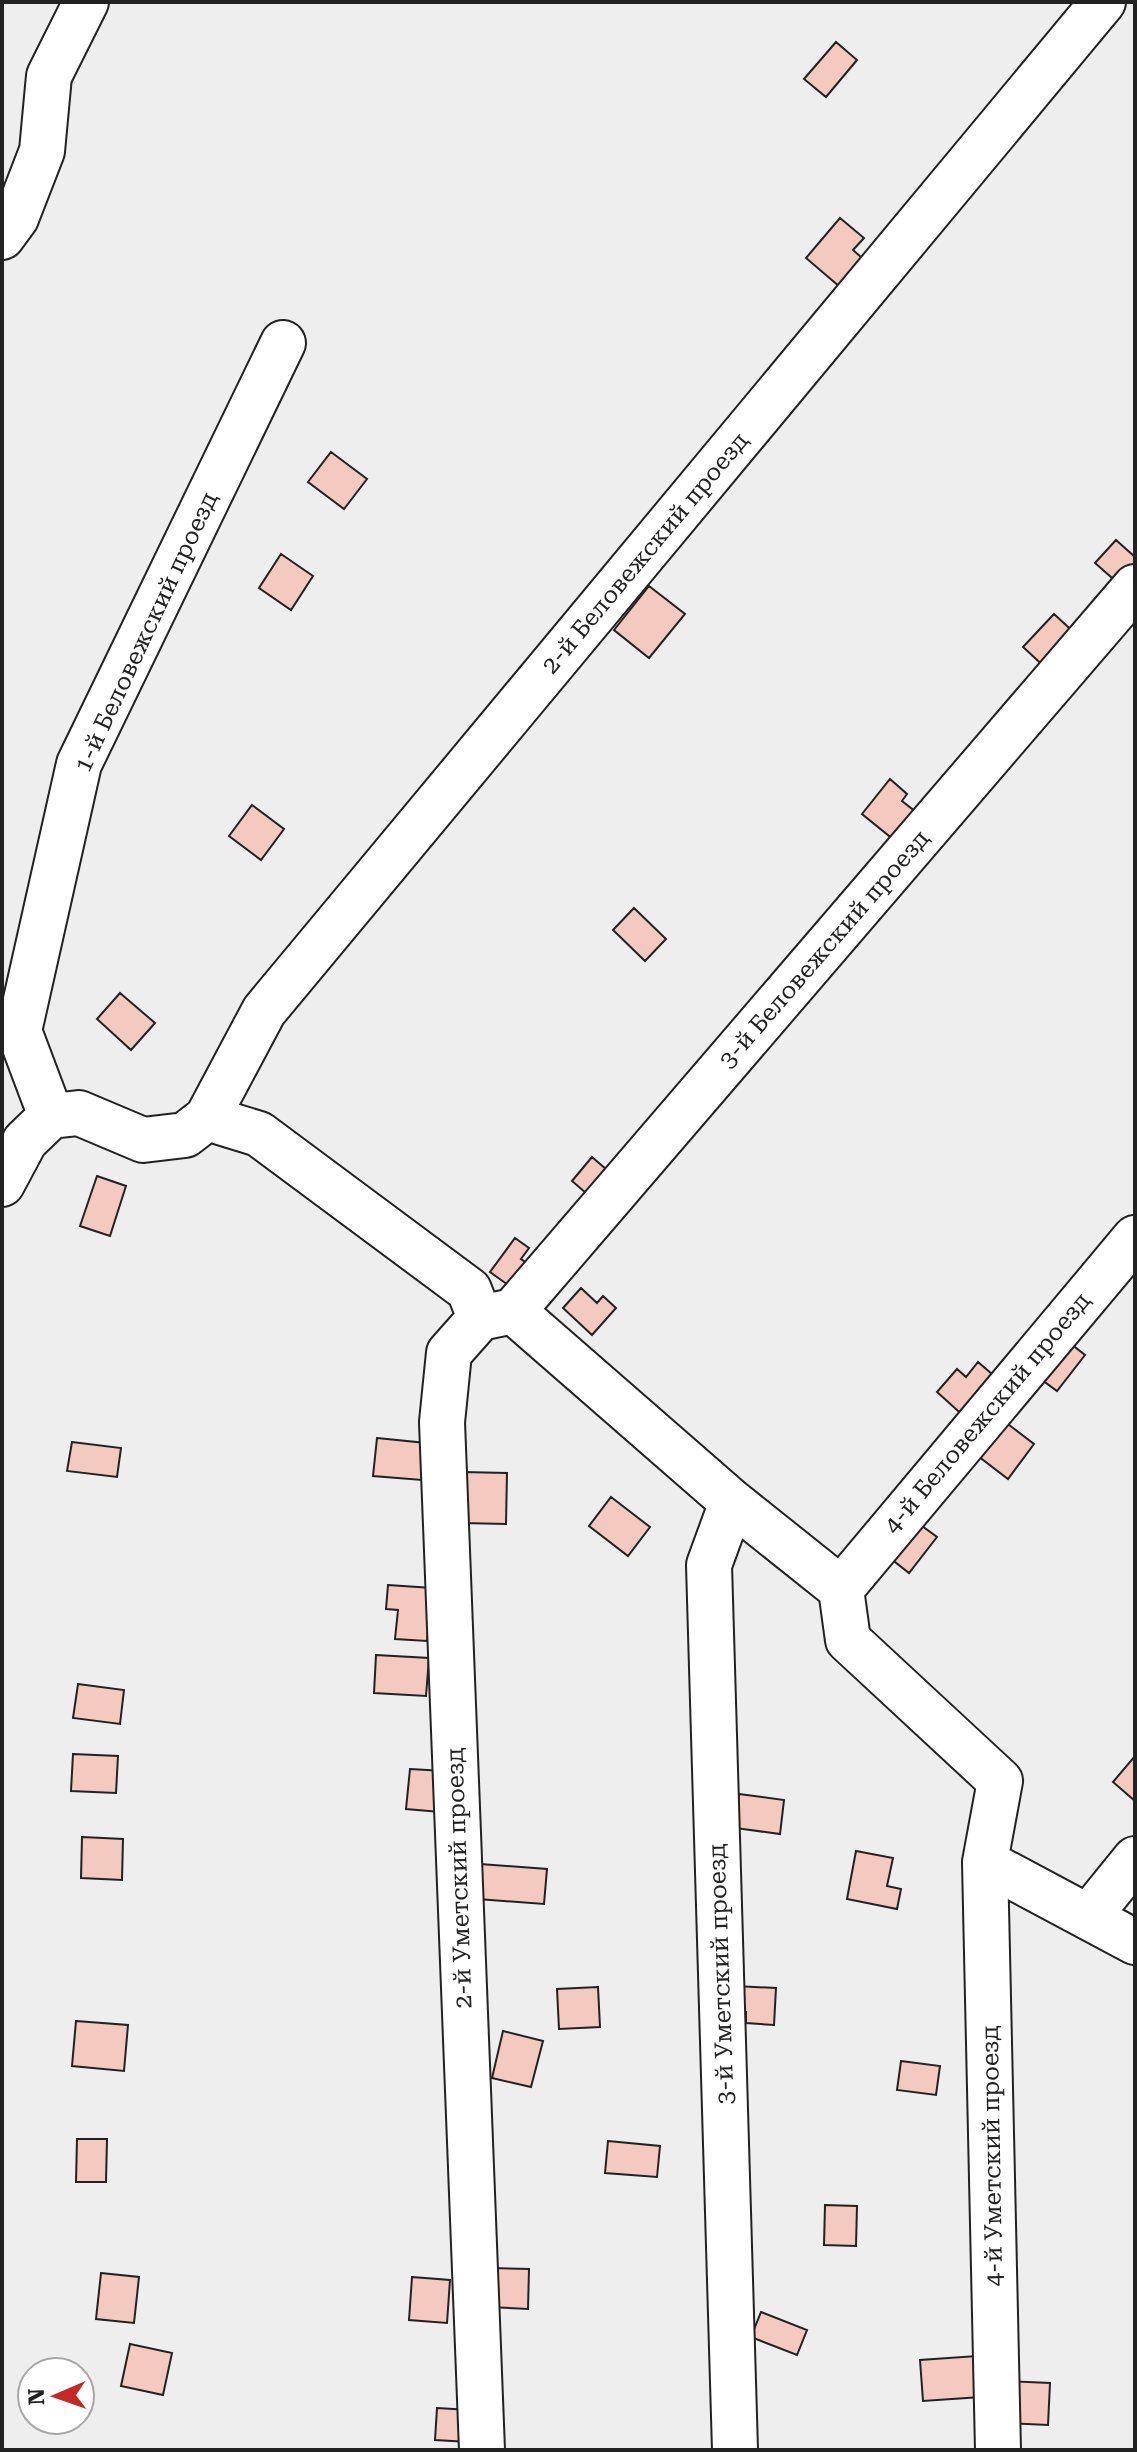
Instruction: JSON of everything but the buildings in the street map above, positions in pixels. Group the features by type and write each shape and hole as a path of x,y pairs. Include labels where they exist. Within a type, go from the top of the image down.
{"lane":[{"path":"2,237 16,218 42,151 49,76 86,2"},
{"name":"2-й Беловежский проезд","path":"207,1118 264,1011 1103,2"},
{"name":"1-й Беловежский проезд","path":"51,1116 19,1031 79,764 283,343"},
{"name":"3-й Беловежский проезд","path":"496,1315 1135,587"},
{"path":"2,1184 25,1141 51,1116 79,1113 143,1140 185,1135 207,1118 259,1134 469,1290 496,1315 841,1589"},
{"name":"4-й Беловежский проезд","path":"841,1589 1135,1238"},
{"name":"2-й Уметский проезд","path":"482,2450 442,1422 449,1353 496,1315"},
{"name":"3-й Уметский проезд","path":"732,1502 709,1565 735,2450"},
{"name":"4-й Уметский проезд","path":"841,1589 848,1640 1000,1781 985,1862 998,2450"},
{"path":"1088,1917 1135,1859"},
{"path":"985,1862 1135,1942"}],"shaded area":[{"path":"2,2 1135,2 1135,2450 2,2450"}]}
